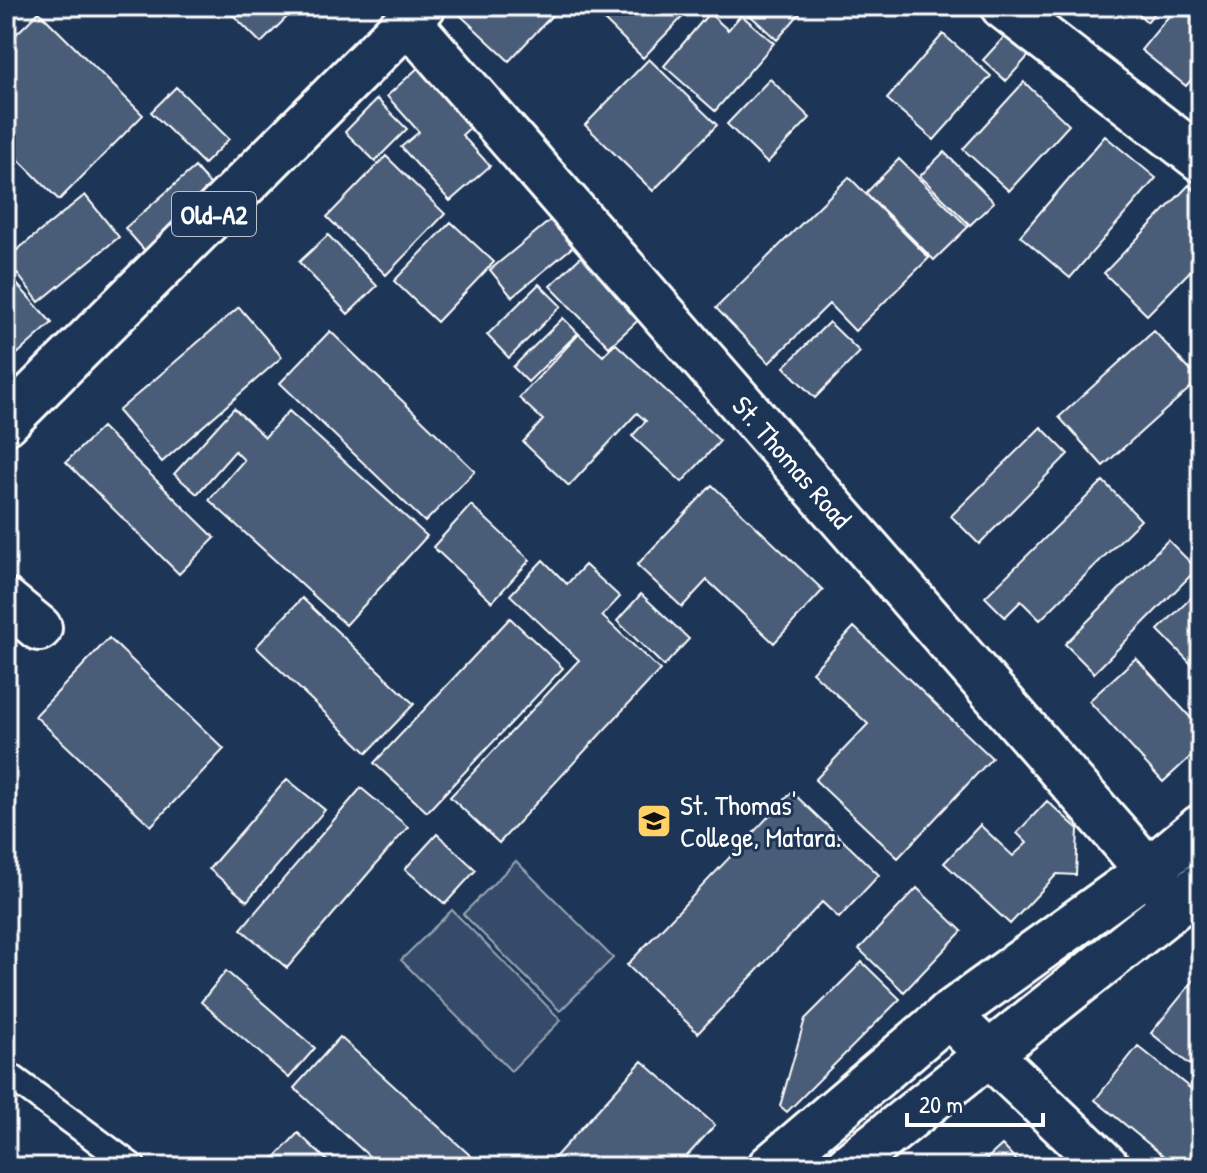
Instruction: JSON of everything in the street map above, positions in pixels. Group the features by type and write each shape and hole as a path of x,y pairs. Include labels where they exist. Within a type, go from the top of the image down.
{"main road":[{"path":"1003,6 1201,159"},
{"name":"Old-A2","path":"6,422 415,14"},
{"name":"St. Thomas Road","path":"415,14 1175,887"},
{"path":"6,601 39,628"},
{"path":"847,1167 989,1055 1175,887 1201,827"},
{"path":"770,1167 948,1015 1175,887"},
{"path":"948,1015 1107,1167"}],"lane":[{"path":"6,1073 133,1167"}],"shaded area":[{"path":"516,861 613,958 560,1011 463,914"},
{"path":"452,910 561,1020 511,1071 401,960"}],"building":[{"path":"224,6 298,6 261,43"},
{"path":"468,6 561,6 509,61 460,15"},
{"path":"590,6 693,6 643,58"},
{"path":"740,6 806,6 777,40"},
{"path":"1130,6 1160,6 1147,22"},
{"path":"1177,6 1201,6 1201,68 1186,86 1141,50"},
{"path":"39,12 143,115 59,200 6,147 6,128 12,122 6,116 6,44"},
{"path":"709,13 728,30 741,15 774,43 715,111 664,66"},
{"path":"1017,23 1040,43 1006,81 983,60"},
{"path":"943,34 991,76 934,140 887,99"},
{"path":"649,59 717,125 653,191 585,125"},
{"path":"420,66 473,125 462,135 490,166 450,201 401,147 419,132 387,96"},
{"path":"770,79 810,118 767,163 727,124"},
{"path":"1024,82 1069,125 1009,191 963,149"},
{"path":"176,87 229,139 204,164 151,112"},
{"path":"377,99 407,129 375,161 345,132"},
{"path":"1105,136 1156,178 1070,278 1020,236"},
{"path":"944,152 994,202 970,225 920,176"},
{"path":"386,156 445,214 386,275 327,217"},
{"path":"899,159 968,227 934,260 866,193"},
{"path":"195,167 215,190 145,251 125,228"},
{"path":"849,177 929,258 855,331 829,304 769,363 716,308"},
{"path":"1189,185 1201,197 1201,260 1147,315 1104,273"},
{"path":"85,195 119,237 39,302 6,259"},
{"path":"553,218 575,245 512,297 490,270"},
{"path":"451,222 494,262 437,322 394,281"},
{"path":"328,235 377,286 348,314 299,262"},
{"path":"586,252 645,314 609,347 550,286"},
{"path":"6,272 52,323 6,364"},
{"path":"539,284 561,306 509,358 487,335"},
{"path":"239,307 282,357 162,462 118,411"},
{"path":"563,318 578,333 528,382 513,367"},
{"path":"829,322 860,352 815,398 784,367"},
{"path":"330,331 475,471 425,522 280,383"},
{"path":"1154,331 1199,380 1103,466 1059,417"},
{"path":"579,334 603,356 615,343 720,441 682,482 632,436 646,421 637,413 569,486 523,442 543,420 519,398"},
{"path":"234,408 265,437 289,411 427,536 346,625 209,500 244,460 235,451 197,494 174,474"},
{"path":"102,427 215,538 179,574 66,462"},
{"path":"1041,427 1068,454 979,544 951,516"},
{"path":"1103,481 1141,520 1040,620 1021,601 1005,617 985,597"},
{"path":"712,485 823,590 774,643 707,580 682,607 637,565"},
{"path":"471,505 530,560 492,602 433,547"},
{"path":"1201,530 1201,551 1191,541"},
{"path":"1168,540 1197,569 1094,673 1065,644"},
{"path":"543,560 567,584 585,565 620,597 602,616 660,670 499,843 450,797 579,660 510,595"},
{"path":"1201,588 1201,674 1158,630"},
{"path":"641,594 689,639 664,666 617,621"},
{"path":"302,598 414,704 367,753 256,647"},
{"path":"510,618 563,668 427,812 374,763"},
{"path":"854,627 992,758 898,858 815,780 868,724 812,672"},
{"path":"109,638 224,749 151,826 35,716"},
{"path":"1136,658 1201,729 1201,747 1163,782 1089,701"},
{"path":"287,779 325,810 247,901 209,869"},
{"path":"361,788 408,827 287,968 241,929"},
{"path":"792,792 879,875 839,918 822,902 698,1033 627,965"},
{"path":"1047,801 1078,829 1076,875 1057,874 1010,924 944,863 980,825 1013,856 1027,843 1017,833"},
{"path":"437,834 476,870 445,904 405,869"},
{"path":"917,888 962,931 904,992 859,949"},
{"path":"862,962 900,999 787,1112 780,1106 805,1019"},
{"path":"226,971 315,1048 289,1078 201,1002"},
{"path":"1194,980 1201,985 1201,1074 1151,1033"},
{"path":"340,1037 483,1167 381,1167 294,1088"},
{"path":"1138,1046 1201,1097 1201,1167 1177,1167 1095,1100"},
{"path":"642,1061 715,1125 677,1167 547,1166"},
{"path":"298,1133 334,1167 266,1167"},
{"path":"1002,1145 1023,1167 978,1167"}],"place":[{"name":"St. Thomas' College, Matara.","path":"654,821"}]}
